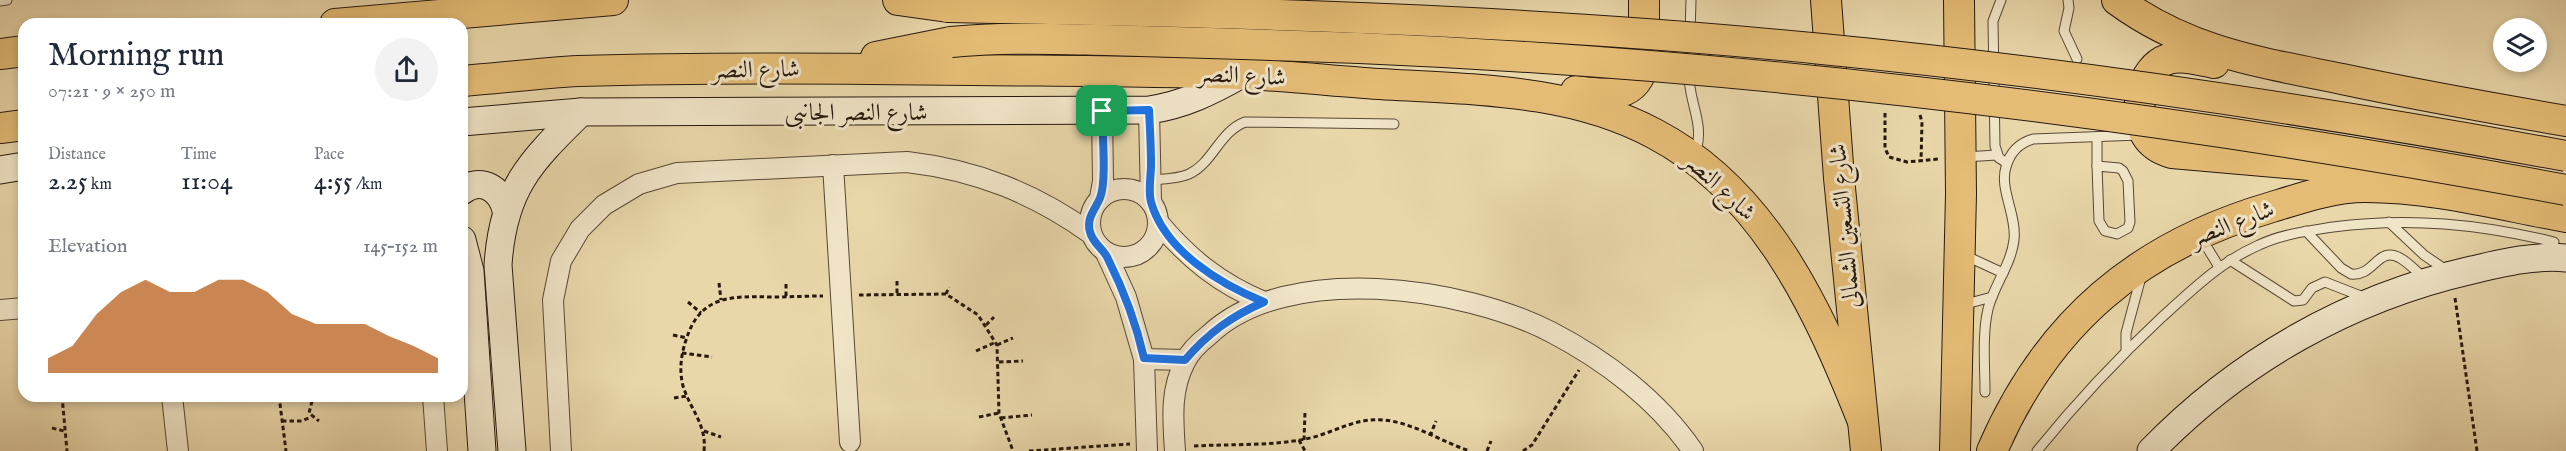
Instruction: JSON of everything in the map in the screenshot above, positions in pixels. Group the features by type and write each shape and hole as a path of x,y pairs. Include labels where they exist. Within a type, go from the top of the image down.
{"main road":[{"path":"341,16 613,0"},
{"path":"898,0 948,7 1205,11 1423,20 1822,49 2024,72 2235,100 2566,156"},
{"path":"1518,94 1541,86 1610,95 1627,89 1639,77 1642,69 1644,0"},
{"name":"شارع التسعين الشمالى","path":"1826,0 1839,178 1866,451"},
{"path":"1955,451 1960,306 1959,0"},
{"path":"2117,0 2185,40 2230,56 2414,94 2566,122"},
{"path":"842,68 896,52 951,42 1007,38 1211,42 1416,51 1620,64 1801,80 2027,105 2230,133 2432,165 2566,190"},
{"path":"0,54 18,52"},
{"path":"2255,61 2236,66 2179,58 2162,62 2149,73 2142,86 2140,121 2146,135 2157,147 2172,153 2383,171 2397,176 2419,190"},
{"name":"شارع النصر","path":"468,80 576,71 842,68 1242,74 1547,97 1604,111 1657,135 1692,157 1745,204 1779,249 1841,365 1862,419"},
{"path":"0,128 18,126"},
{"name":"شارع النصر","path":"1992,451 2016,400 2050,348 2085,310 2145,262 2200,234 2256,211 2324,193 2362,187 2419,190 2562,239"}],"street":[{"name":"شارع النصر الجانبى","path":"468,121 581,112 1149,110 1181,104 1242,74"},
{"path":"1149,110 1151,202 1158,222 1194,261 1215,277 1237,291 1264,302"},
{"path":"1090,233 1091,214 1100,198 1103,181 1102,111"},
{"path":"512,451 498,265 500,237 506,210 517,184 533,160 581,112"},
{"path":"561,451 553,300 561,261 570,244 592,216 618,195 639,184 677,173 907,162 963,171 1017,189 1043,202 1090,233 1096,244 1106,253 1120,258 1134,256 1147,249 1156,237 1158,222"},
{"path":"833,165 850,442"},
{"path":"0,170 18,167"},
{"path":"468,188 475,184 492,187 500,193 506,210"},
{"path":"1100,198 1112,190 1126,189 1140,192 1151,202"},
{"path":"2151,451 2199,404 2253,363 2312,330 2373,301 2440,277 2502,263 2552,256 2562,239"},
{"path":"1106,253 1126,297 1144,358 1147,447"},
{"path":"468,264 482,451"},
{"path":"1175,449 1173,408 1175,390 1185,360 1216,328 1236,314 1264,302 1329,291 1374,289 1420,292 1465,300 1508,314 1550,332 1589,354 1626,381 1660,411 1693,451"},
{"path":"0,310 18,308"},
{"path":"1144,358 1185,360"},
{"path":"173,402 178,451"},
{"path":"433,402 437,451"}],"lane":[{"path":"0,1 7,0"},
{"path":"1690,44 1691,0"},
{"path":"2001,0 1993,21 1995,146 1997,155 2007,163"},
{"path":"2068,0 2069,8 2064,31 2077,59"},
{"path":"1689,55 1689,95 1699,126 1698,143 1692,157"},
{"path":"1151,180 1181,177 1194,171 1229,130 1245,122 1394,124"},
{"path":"1985,392 1987,317 1992,297 2011,254 2014,240 2013,212 2004,183 2007,163 2013,150 2026,141 2146,135"},
{"path":"2097,137 2097,166 2099,221 2105,231 2117,234 2128,228 2130,222 2126,175 2114,166 2097,166"},
{"path":"1961,157 1997,155"},
{"path":"2037,451 2126,351 2201,280 2230,260 2259,245 2306,231 2418,221 2464,224 2562,239"},
{"path":"2389,222 2424,255 2440,277"},
{"path":"2306,231 2341,268 2351,274 2368,272 2380,257 2387,255 2400,258 2440,277"},
{"path":"2200,234 2219,267"},
{"path":"1960,254 2003,273"},
{"path":"2230,260 2294,301 2303,300 2312,288 2325,282 2373,301"},
{"path":"2126,351 2126,333 2145,262"},
{"path":"1960,306 1992,297"}],"path":[{"path":"1886,109 1885,148 1889,157 1907,162 1921,161 1922,122 1919,111"},
{"path":"2440,277 2477,451"},
{"path":"897,281 897,293"},
{"path":"719,283 721,300"},
{"path":"786,284 786,297"},
{"path":"946,294 949,287"},
{"path":"688,302 700,313"},
{"path":"986,325 994,317"},
{"path":"673,335 687,338"},
{"path":"976,351 1013,338"},
{"path":"682,353 712,357"},
{"path":"1523,451 1532,445 1589,354"},
{"path":"999,362 1023,361"},
{"path":"674,398 687,396"},
{"path":"63,402 67,451"},
{"path":"280,402 286,451"},
{"path":"312,402 309,409 311,417 319,421"},
{"path":"1305,412 1302,440 1305,451"},
{"path":"980,417 999,413"},
{"path":"1001,418 1032,414"},
{"path":"282,421 302,421 311,417"},
{"path":"1175,449 1302,440 1349,423 1373,419 1399,423 1470,451"},
{"path":"1430,436 1436,421"},
{"path":"51,428 65,431"},
{"path":"703,430 705,434 721,437"},
{"path":"1487,451 1491,441"},
{"path":"1029,451 1147,447"}],"route":[{"path":"1149,110 1151,202 1158,222 1194,261 1215,277 1237,291 1264,302 1236,314 1216,328 1185,360 1144,358 1126,297 1106,253 1096,244 1090,233 1089,220 1100,198 1103,181 1102,111 1149,110"}]}
